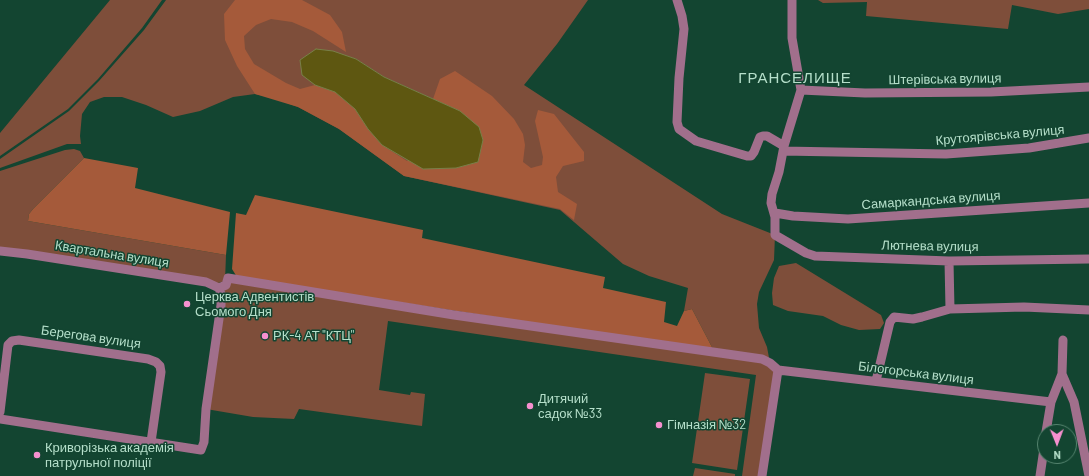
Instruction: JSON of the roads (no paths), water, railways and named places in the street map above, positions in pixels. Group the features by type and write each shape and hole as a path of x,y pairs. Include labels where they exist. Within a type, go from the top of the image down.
{"street":[{"path":"677,0 684,29 679,78 677,122 679,129 696,141 747,156 751,156 760,138 763,136 768,136 784,149"},
{"path":"775,213 771,199 801,90 792,38 792,0"},
{"name":"Штерівська вулиця","path":"801,90 865,93 991,92 1089,87"},
{"name":"Крутоярівська вулиця","path":"784,149 914,153 932,155 1030,148 1089,138"},
{"name":"Самаркандська вулиця","path":"775,213 793,216 848,219 1089,203"},
{"name":"Лютнева вулиця","path":"775,213 775,235 806,253 815,256 949,261 1089,259"},
{"name":"Квартальна вулиця","path":"0,251 206,282 219,288"},
{"path":"949,261 950,309"},
{"path":"0,419 201,450 204,442 206,409 221,305 221,294 219,288 226,285 228,278 454,315 762,359 770,362 778,370 762,476"},
{"path":"876,381 890,322 894,317 922,318 950,309 1024,307 1089,310"},
{"name":"Берегова вулиця","path":"0,412 8,345 12,341 19,340 148,359 156,362 160,366 161,372 151,442"},
{"path":"1047,424 1050,402 1062,374 1063,340"},
{"name":"Білогорська вулиця","path":"778,370 1050,402"},
{"path":"1062,374 1074,402 1089,476"},
{"path":"1040,476 1042,464"}],"place":[{"name":"Церква Адвентистів Сьомого Дня","path":"187,304"},
{"name":"РК-4 АТ \"КТЦ\"","path":"265,336"},
{"name":"Дитячий садок №33","path":"530,406"},
{"name":"Гімназія №32","path":"659,425"},
{"name":"Криворізька академія патрульної поліції","path":"37,455"}],"district":[{"name":"ГРАНСЕЛИЩЕ","path":"795,78"}]}
